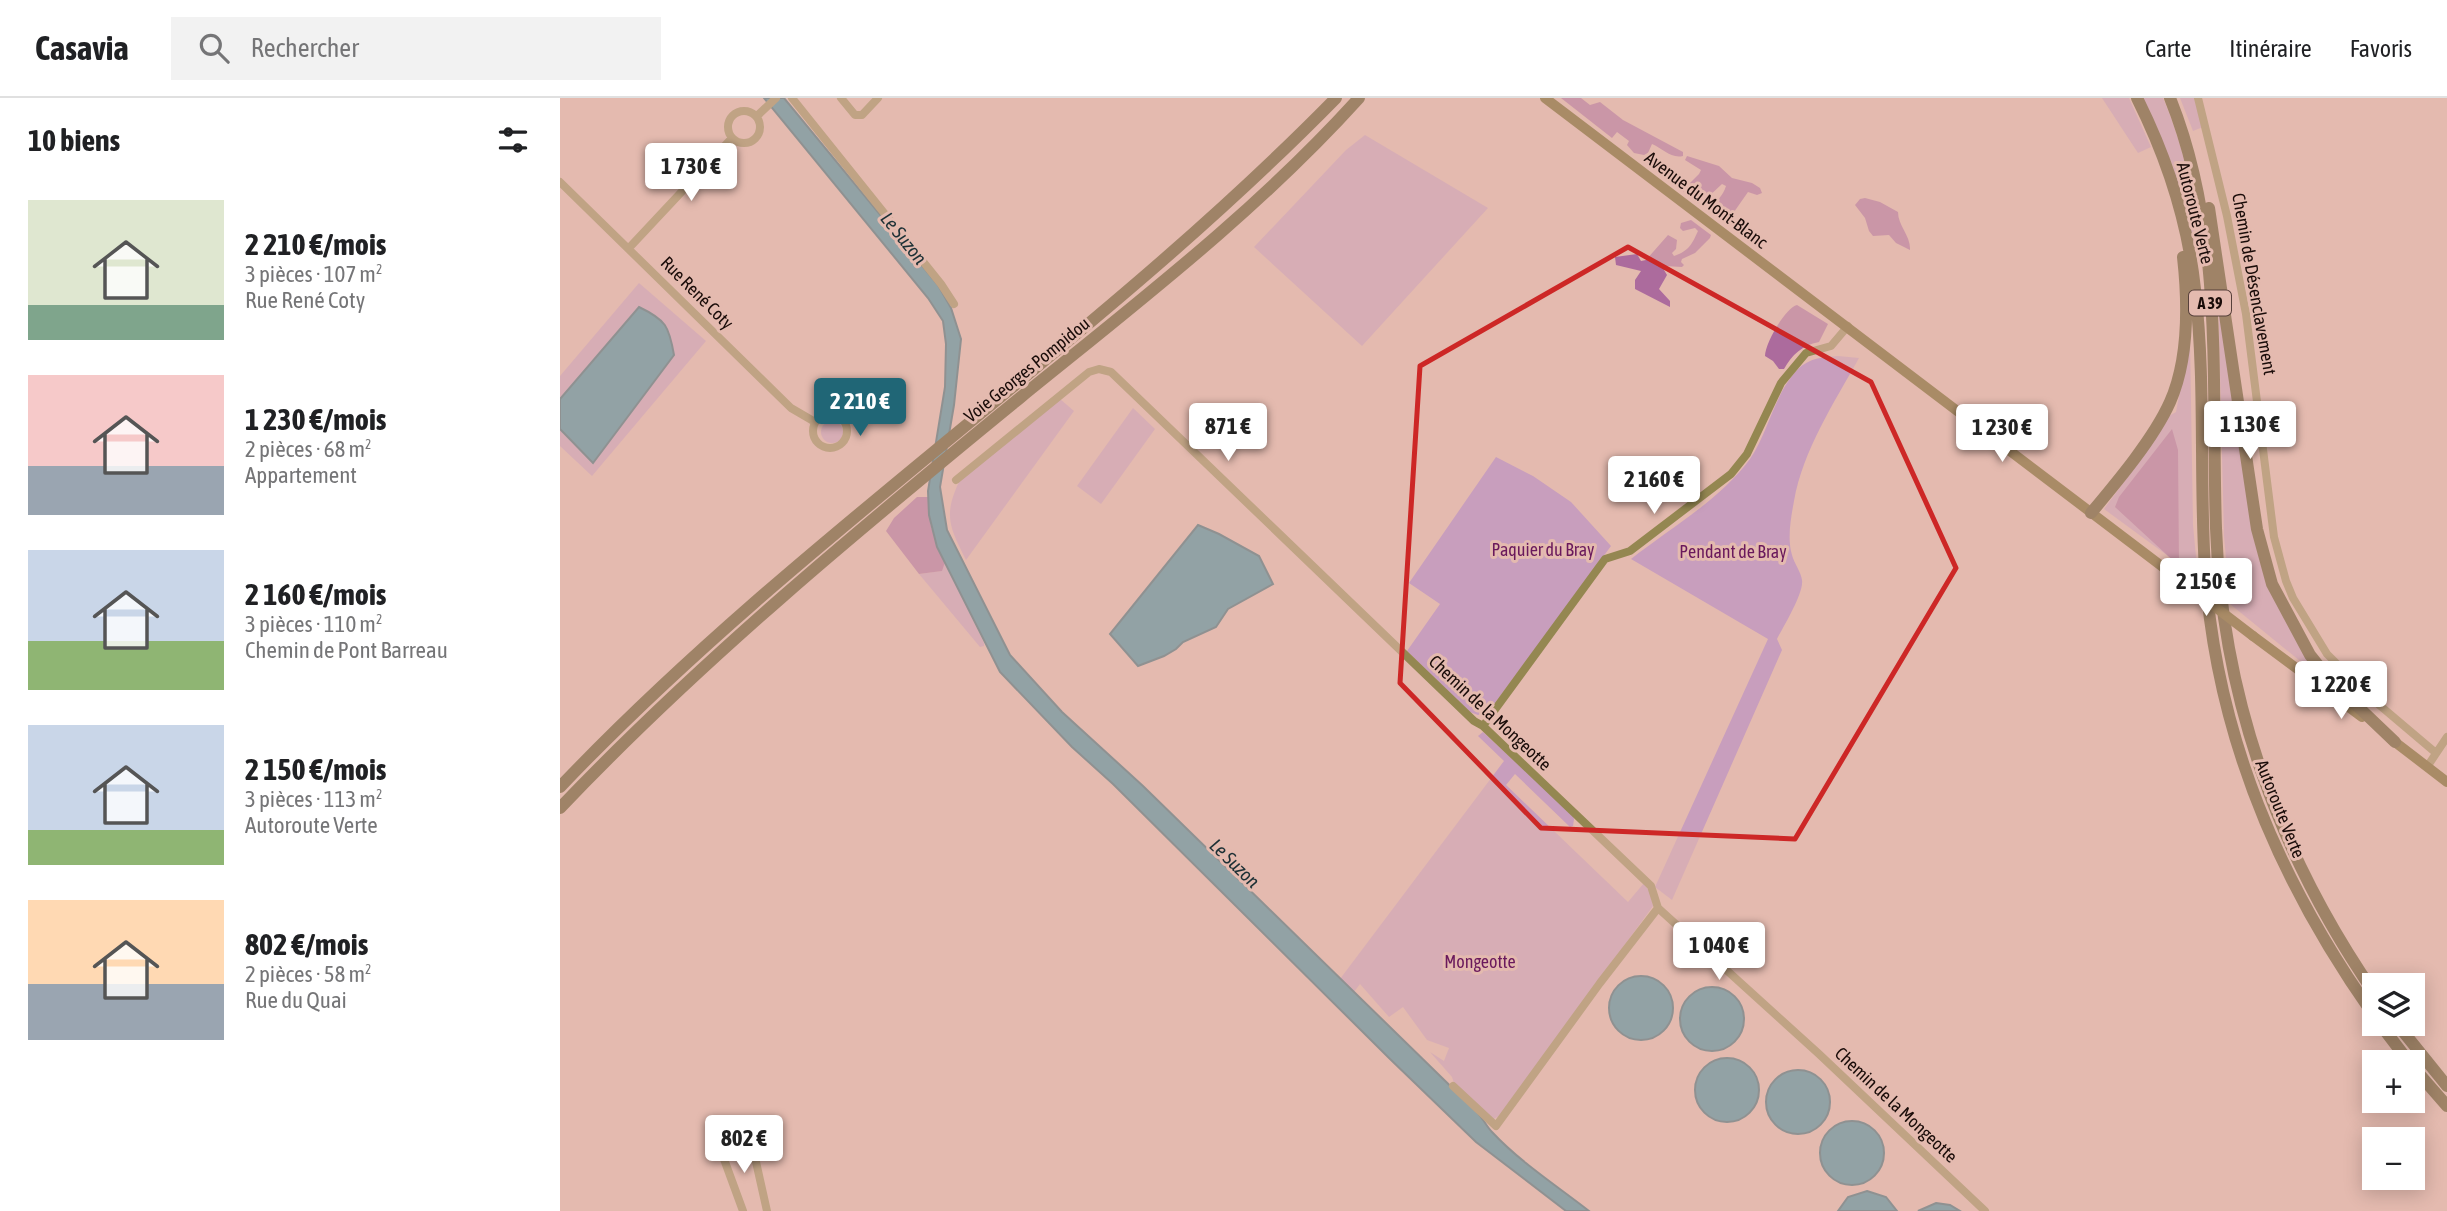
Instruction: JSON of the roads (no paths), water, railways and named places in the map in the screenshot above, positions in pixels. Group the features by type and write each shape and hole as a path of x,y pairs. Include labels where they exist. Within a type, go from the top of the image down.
{"highway":[{"name":"Voie Georges Pompidou","path":"560,787 621,725 775,583 1129,290 1235,197 1336,98"},
{"name":"Voie Georges Pompidou","path":"560,808 644,724 738,637 894,502 1185,263 1306,154 1359,98"},
{"name":"Autoroute Verte","path":"2137,98 2161,150 2183,223 2195,289 2205,570 2210,624 2223,695 2248,781 2265,825 2291,881 2340,968 2362,999"},
{"name":"Autoroute Verte","path":"2170,98 2190,150 2206,245 2212,340 2216,531 2220,583 2237,691 2259,771 2276,815 2327,920 2362,973"},
{"path":"2091,513 2163,416 2174,392 2179,370 2184,330 2184,267 2161,150"},
{"path":"2190,150 2212,223 2257,529 2272,584 2310,655 2330,680 2395,742"},
{"path":"2388,1036 2400,1050"},
{"path":"2407,1036 2447,1087"},
{"path":"2425,1081 2447,1106"}],"main road":[{"name":"Avenue du Mont-Blanc","path":"1545,98 2447,782"}],"street":[{"path":"757,116 776,98"},
{"path":"792,98 941,284 954,304"},
{"path":"841,98 855,115 862,115 878,98"},
{"name":"Chemin de Désenclavement","path":"2198,98 2227,216 2246,314 2274,537 2286,581 2293,598 2327,654 2371,698 2436,753"},
{"path":"748,110 757,116 759,132 752,141 742,143 732,138 727,123 733,114 748,110"},
{"path":"629,248 732,138"},
{"name":"Rue René Coty","path":"560,182 791,408 815,422"},
{"path":"1483,726 1605,559 1630,551 1731,474 1747,454 1781,383 1806,353 1831,346 1848,326"},
{"name":"Chemin de la Mongeotte","path":"956,480 1089,372 1099,369 1111,372 1464,711 1651,886 1658,908 1819,1054 1985,1211"},
{"name":"Rue René Coty","path":"829,414 839,418 846,431 843,442 834,448 822,447 814,439 815,422 829,414"},
{"path":"2427,767 2447,737"},
{"path":"1453,1086 1496,1126 1658,908"},
{"path":"743,1211 721,1151 728,1138 745,1132 754,1153 767,1211"}],"water":[{"path":"764,98 784,98 938,285 951,308 961,339 954,405 940,487 947,530 1010,655 1062,712 1143,786 1476,1111 1503,1143 1589,1211 1566,1211 1476,1142 1113,784 1072,747 1000,672 937,547 929,515 928,491 945,387 946,344 943,321 928,298"},
{"path":"639,307 665,325 674,355 593,463 560,429 560,399"},
{"path":"1198,525 1259,556 1273,584 1228,609 1216,627 1183,642 1164,656 1138,666 1110,634"},
{"path":"1635,976 1647,976 1664,985 1671,996 1671,1020 1664,1031 1647,1040 1635,1040 1623,1035 1614,1026 1609,1014 1609,1002 1614,990 1623,981"},
{"path":"1706,987 1718,987 1735,996 1742,1007 1742,1031 1735,1042 1718,1051 1706,1051 1694,1046 1685,1037 1680,1025 1680,1013 1685,1001 1694,992"},
{"path":"1721,1058 1733,1058 1750,1067 1757,1078 1757,1102 1750,1113 1733,1122 1721,1122 1709,1117 1700,1108 1695,1096 1695,1084 1700,1072 1709,1063"},
{"path":"1792,1070 1804,1070 1821,1079 1828,1090 1828,1114 1821,1125 1804,1134 1792,1134 1780,1129 1771,1120 1766,1108 1766,1096 1771,1084 1780,1075"},
{"path":"1846,1121 1858,1121 1875,1130 1882,1141 1882,1165 1875,1176 1858,1185 1846,1185 1834,1180 1825,1171 1820,1159 1820,1147 1825,1135 1834,1126"},
{"path":"1867,1191 1886,1197 1897,1211 1838,1211 1848,1197"},
{"path":"1936,1203 1950,1205 1960,1211 1918,1211"}],"water label":[{"name":"Le Suzon","path":"904,238"},
{"name":"Le Suzon","path":"1235,863"}],"park label":[{"name":"Paquier du Bray","path":"1543,550"},
{"name":"Pendant de Bray","path":"1733,552"},
{"name":"Mongeotte","path":"1480,962"}]}
